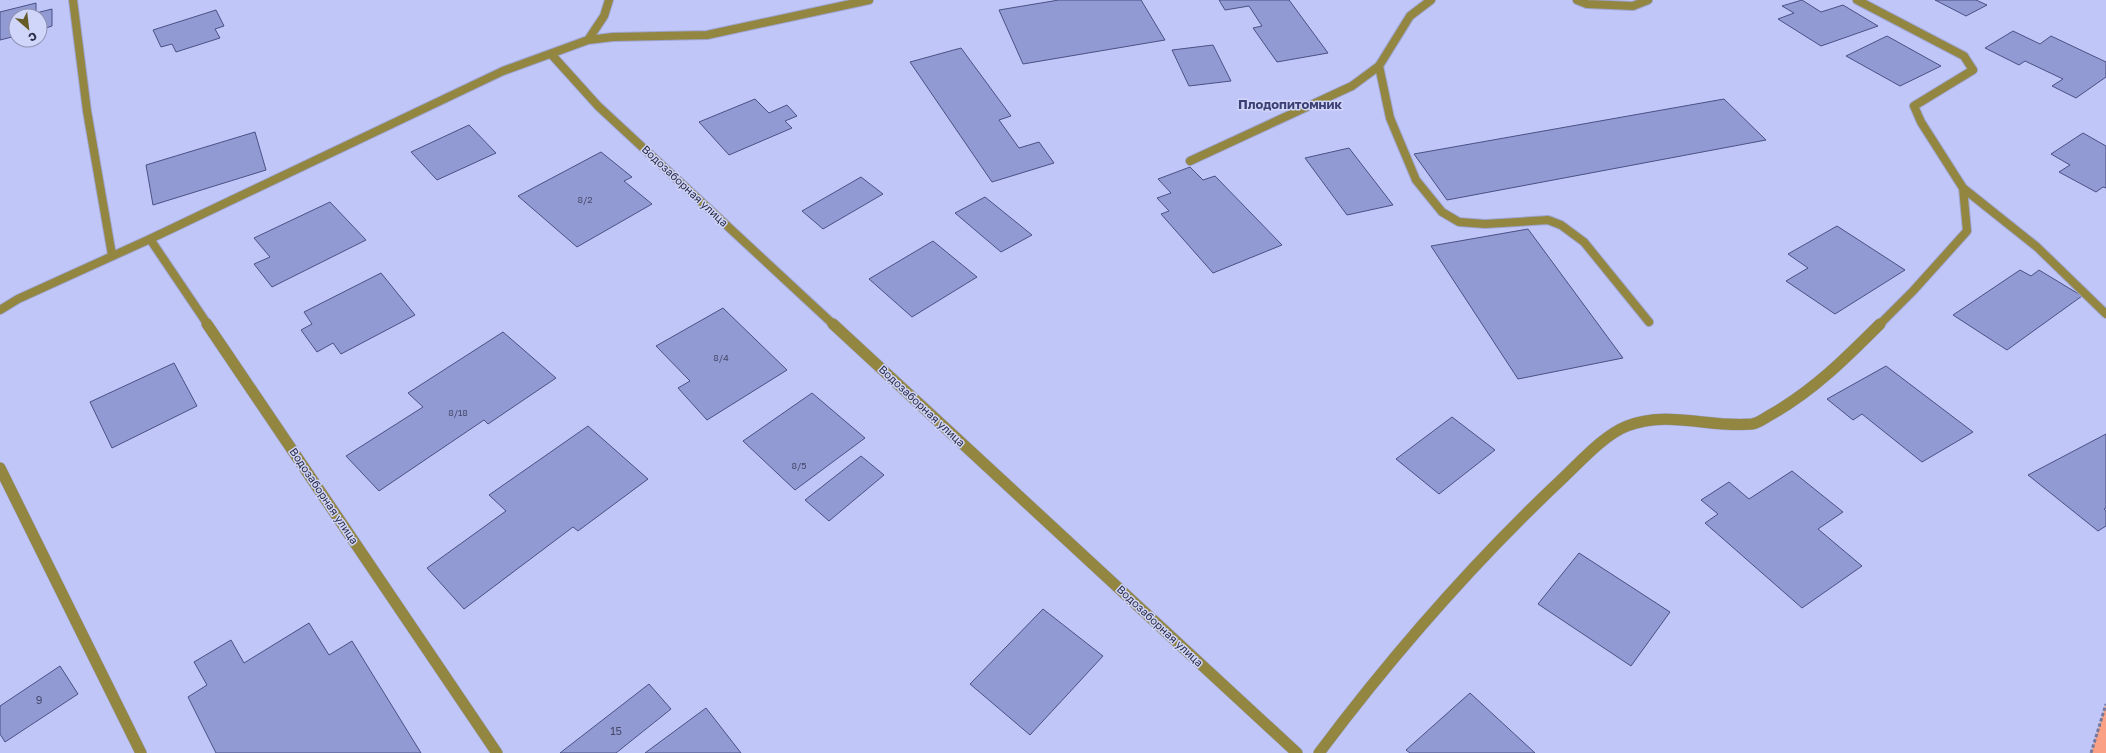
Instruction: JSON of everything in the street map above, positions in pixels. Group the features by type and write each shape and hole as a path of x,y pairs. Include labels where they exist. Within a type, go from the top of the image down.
{"street":[{"path":"73,0 87,111 112,255"},
{"path":"588,40 601,23 609,8 609,0"},
{"path":"0,310 18,299 150,239 503,71 552,55 588,40 613,37 707,35 869,0"},
{"path":"1190,161 1352,86 1379,66 1410,16 1431,0"},
{"path":"1577,0 1587,4 1633,6 1648,0"},
{"path":"1857,0 1964,56 1973,70 1914,106 1921,122 1962,188 2037,247 2106,314"},
{"name":"Водозаборная улица","path":"552,55 598,106 1298,753"},
{"path":"1379,66 1390,118 1416,180 1442,212 1459,222 1484,224 1548,220 1561,225 1584,242 1649,322"},
{"path":"1319,753 1359,700 1464,580 1544,495 1599,444 1626,426 1662,418 1718,423 1754,424 1796,400 1836,368 1913,291 1967,231 1962,188"},
{"name":"Водозаборная улица","path":"150,239 497,753"},
{"path":"0,468 141,753"}],"path":[{"path":"2091,753 2106,704"}],"shaded area":[{"path":"2106,704 2106,753 2091,753"}],"building":[{"path":"1059,0 1141,0 1165,40 1023,64 999,10"},
{"path":"1219,0 1289,0 1328,53 1277,62 1253,28 1262,26 1249,6 1225,10"},
{"path":"1802,0 1821,12 1843,5 1878,26 1821,46 1778,19 1794,13 1782,6"},
{"path":"1935,0 1976,0 1987,5 1966,16"},
{"path":"36,3 36,8 16,8"},
{"path":"52,9 52,26 48,27 48,10"},
{"path":"8,10 8,38 0,40 0,12"},
{"path":"216,10 224,26 215,29 220,38 176,52 172,44 161,47 153,30"},
{"path":"2013,31 2040,44 2051,36 2106,62 2106,77 2076,98 2052,86 2063,79 2025,61 2019,65 1985,48"},
{"path":"1887,36 1941,66 1900,86 1846,56"},
{"path":"1213,45 1231,81 1189,86 1172,50"},
{"path":"961,48 1011,116 999,120 1019,148 1039,142 1054,163 992,182 910,62"},
{"path":"755,99 769,113 787,105 797,116 785,121 792,128 729,155 699,122"},
{"path":"1724,99 1766,140 1447,200 1414,154"},
{"path":"469,125 496,153 437,180 411,152"},
{"path":"255,132 266,170 153,205 146,165"},
{"path":"2083,133 2106,146 2106,188 2103,187 2096,192 2059,172 2070,165 2051,154"},
{"path":"1349,148 1393,205 1347,215 1305,158"},
{"path":"601,152 632,177 624,181 652,204 577,247 518,196"},
{"path":"1190,167 1203,180 1215,176 1282,245 1213,273 1161,214 1169,211 1157,198 1171,193 1158,179"},
{"path":"861,177 883,194 823,229 802,211"},
{"path":"985,197 1032,235 1001,252 955,213"},
{"path":"330,202 366,240 272,287 254,264 270,257 254,238"},
{"path":"1837,226 1905,270 1835,314 1786,281 1808,268 1788,254"},
{"path":"1528,229 1623,358 1518,379 1431,246"},
{"path":"933,241 977,277 912,317 869,279"},
{"path":"2020,270 2031,276 2039,270 2082,296 2007,350 1953,315"},
{"path":"381,273 415,315 341,354 333,343 317,352 301,330 312,324 304,312"},
{"path":"723,308 787,370 707,420 678,388 690,381 656,346"},
{"path":"503,332 556,378 488,424 484,420 379,491 346,456 423,407 408,393"},
{"path":"174,363 197,406 112,448 90,402"},
{"path":"1886,366 1973,432 1922,462 1862,414 1853,420 1827,399"},
{"path":"812,393 865,438 795,490 743,441"},
{"path":"1452,417 1495,450 1439,494 1396,459"},
{"path":"588,426 648,479 578,531 573,527 464,609 427,568 506,511 489,495"},
{"path":"2106,434 2106,508 2104,509 2106,511 2106,526 2098,531 2028,475"},
{"path":"861,456 884,475 829,521 805,500"},
{"path":"1792,471 1843,512 1818,529 1862,566 1802,608 1705,523 1718,514 1701,500 1729,482 1749,499"},
{"path":"1579,553 1670,612 1631,666 1538,604"},
{"path":"1043,609 1103,656 1030,735 970,684"},
{"path":"309,623 329,655 352,641 421,753 216,753 188,697 207,685 194,662 231,640 244,663"},
{"path":"60,666 78,694 5,742 0,734 0,706"},
{"path":"649,684 671,709 616,753 560,753"},
{"path":"1470,693 1535,753 1410,753 1406,750"},
{"path":"706,708 741,753 645,753"}],"district":[{"name":"Плодопитомник","path":"1290,104"}]}
